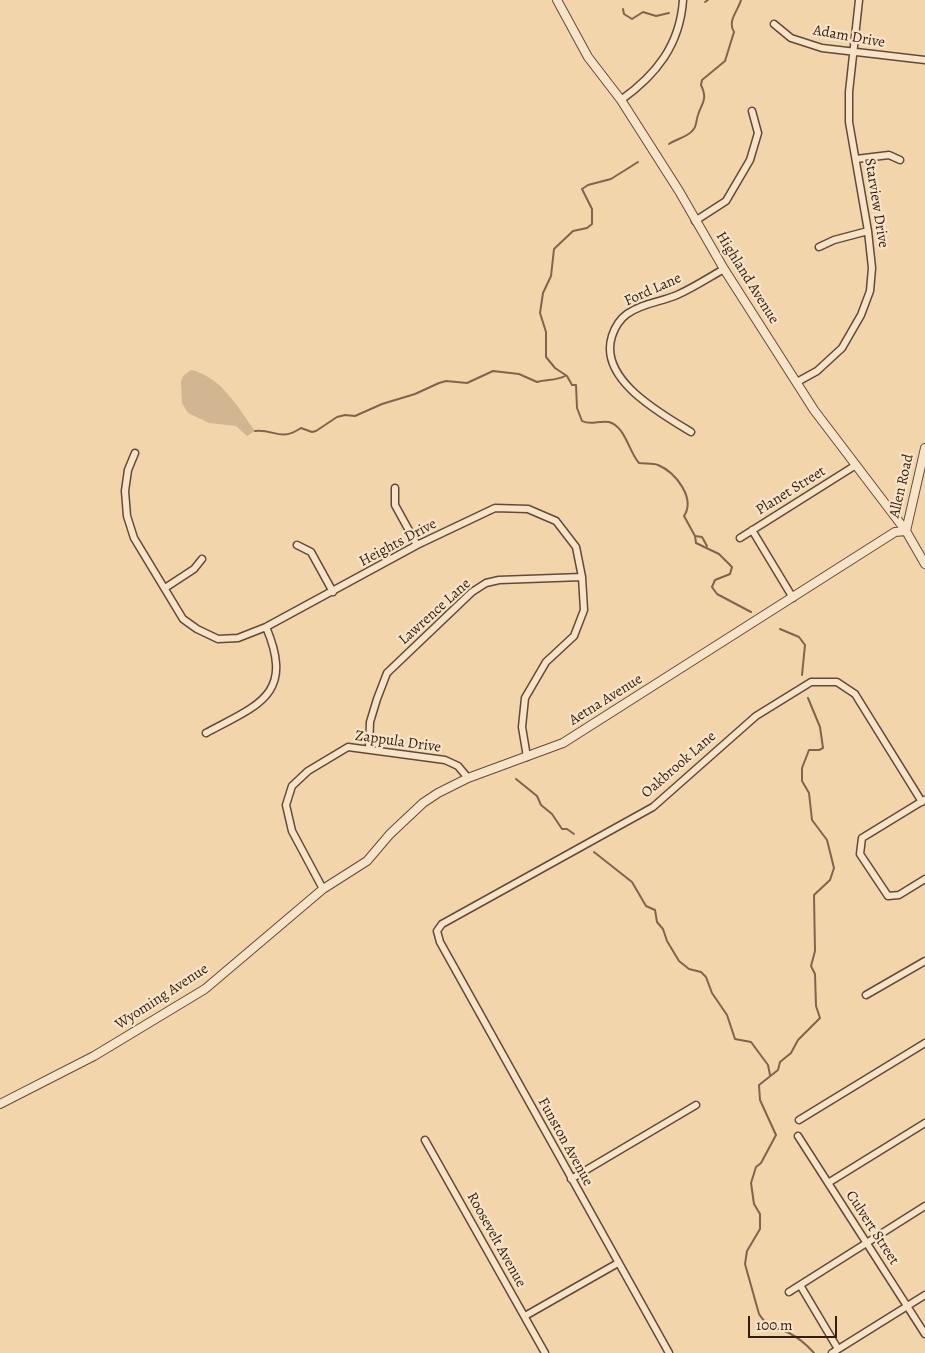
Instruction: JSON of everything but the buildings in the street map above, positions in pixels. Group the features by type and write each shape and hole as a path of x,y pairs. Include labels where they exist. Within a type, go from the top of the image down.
{"street":[{"name":"Highland Avenue","path":"557,0 588,57 621,100 696,220 724,269 814,410 906,530 925,564"},
{"path":"621,100 654,73 664,58 673,41 682,0"},
{"name":"Starview Drive","path":"797,382 817,371 842,348 861,316 870,291 872,268 868,231 849,122 849,92 859,0"},
{"name":"Adam Drive","path":"774,24 791,38 822,48 925,60"},
{"path":"696,220 726,201 750,160 758,132 752,111"},
{"path":"856,160 889,155 900,160"},
{"path":"819,247 834,240 868,231"},
{"name":"Ford Lane","path":"691,432 666,416 623,382 612,365 611,341 614,330 626,314 676,295 724,269"},
{"name":"Allen Road","path":"906,530 925,448"},
{"name":"Heights Drive","path":"135,453 128,470 125,491 127,516 134,538 183,619 197,629 218,639 238,638 266,627 417,545 495,508 528,509 556,521 576,547 582,577 584,610 574,636 546,662 525,698 522,727 527,757"},
{"name":"Planet Street","path":"740,538 856,465"},
{"path":"395,488 395,505 417,545"},
{"path":"752,530 793,598"},
{"name":"Aetna Avenue","path":"323,889 367,861 390,834 423,803 468,778 563,744 895,532 906,530"},
{"path":"297,545 311,552 333,592"},
{"path":"165,588 194,569 202,559"},
{"name":"Lawrence Lane","path":"369,748 370,722 376,698 387,673 472,592 486,583 499,580 582,577"},
{"path":"206,733 258,705 268,695 277,675 275,647 266,627"},
{"name":"Oakbrook Lane","path":"440,942 437,931 442,924 653,807 756,716 811,682 837,682 855,694 923,801"},
{"name":"Zappula Drive","path":"323,889 292,831 286,805 292,786 308,771 348,747 369,748 445,760 458,766 468,778"},
{"path":"923,801 862,838 860,854 888,896 899,895 925,879"},
{"name":"Wyoming Avenue","path":"0,1102 91,1057 205,989 323,889"},
{"name":"Funston Avenue","path":"440,942 669,1353"},
{"path":"866,995 925,961"},
{"path":"799,1120 925,1043"},
{"path":"570,1178 696,1105"},
{"path":"828,1183 925,1123"},
{"name":"Culvert Street","path":"798,1136 925,1334"},
{"name":"Roosevelt Avenue","path":"425,1140 545,1353"},
{"path":"789,1292 925,1206"},
{"path":"525,1316 618,1263"},
{"path":"800,1285 838,1349"},
{"path":"832,1353 925,1295"}],"shaded area":[{"path":"191,370 212,379 220,386 255,431 247,436 236,426 209,423 188,413 182,403 181,382 183,376"}],"waterway":[{"path":"669,144 688,134 695,127 704,101 702,80 725,61 734,32 732,20 741,0"},
{"path":"623,9 624,14 632,19 643,12 656,16 669,13"},
{"path":"638,162 611,179 588,185 582,189 592,209 592,224 587,228 573,231 554,249 551,276 543,293 540,313 546,332 546,357 555,368 567,376 572,385 576,385 577,408 582,421 589,423 609,422 614,424 623,434 639,463 658,465 677,479 686,494 687,509 684,516 695,536 696,543 719,554 732,567 730,574 715,580 712,587 717,594 751,612"},
{"path":"255,431 282,435 301,428 312,432 316,431 337,417 345,415 355,416 382,404 415,394 446,381 467,383 493,371 519,374 537,382 565,376"},
{"path":"695,536 702,537 707,546"},
{"path":"780,629 799,637 805,645 802,675"},
{"path":"808,698 820,727 823,748 809,750 802,768 802,781 809,793 812,820 827,840 834,868 830,880 814,895 815,951 811,966 815,974 816,1006 820,1018 798,1040 791,1053 780,1062 778,1070 759,1085 760,1100 776,1135 761,1163 756,1167 751,1183 754,1204 760,1214 760,1229 747,1251 745,1264 759,1314 772,1326 789,1333 806,1344 814,1353"},
{"path":"516,779 537,796 541,805 552,814 562,829 567,829 574,834"},
{"path":"594,852 632,882 646,906 655,910 657,922 663,929 667,941 679,961 689,969 701,972 706,977 712,993 727,1015 735,1039 751,1042 768,1065 770,1075"}]}
